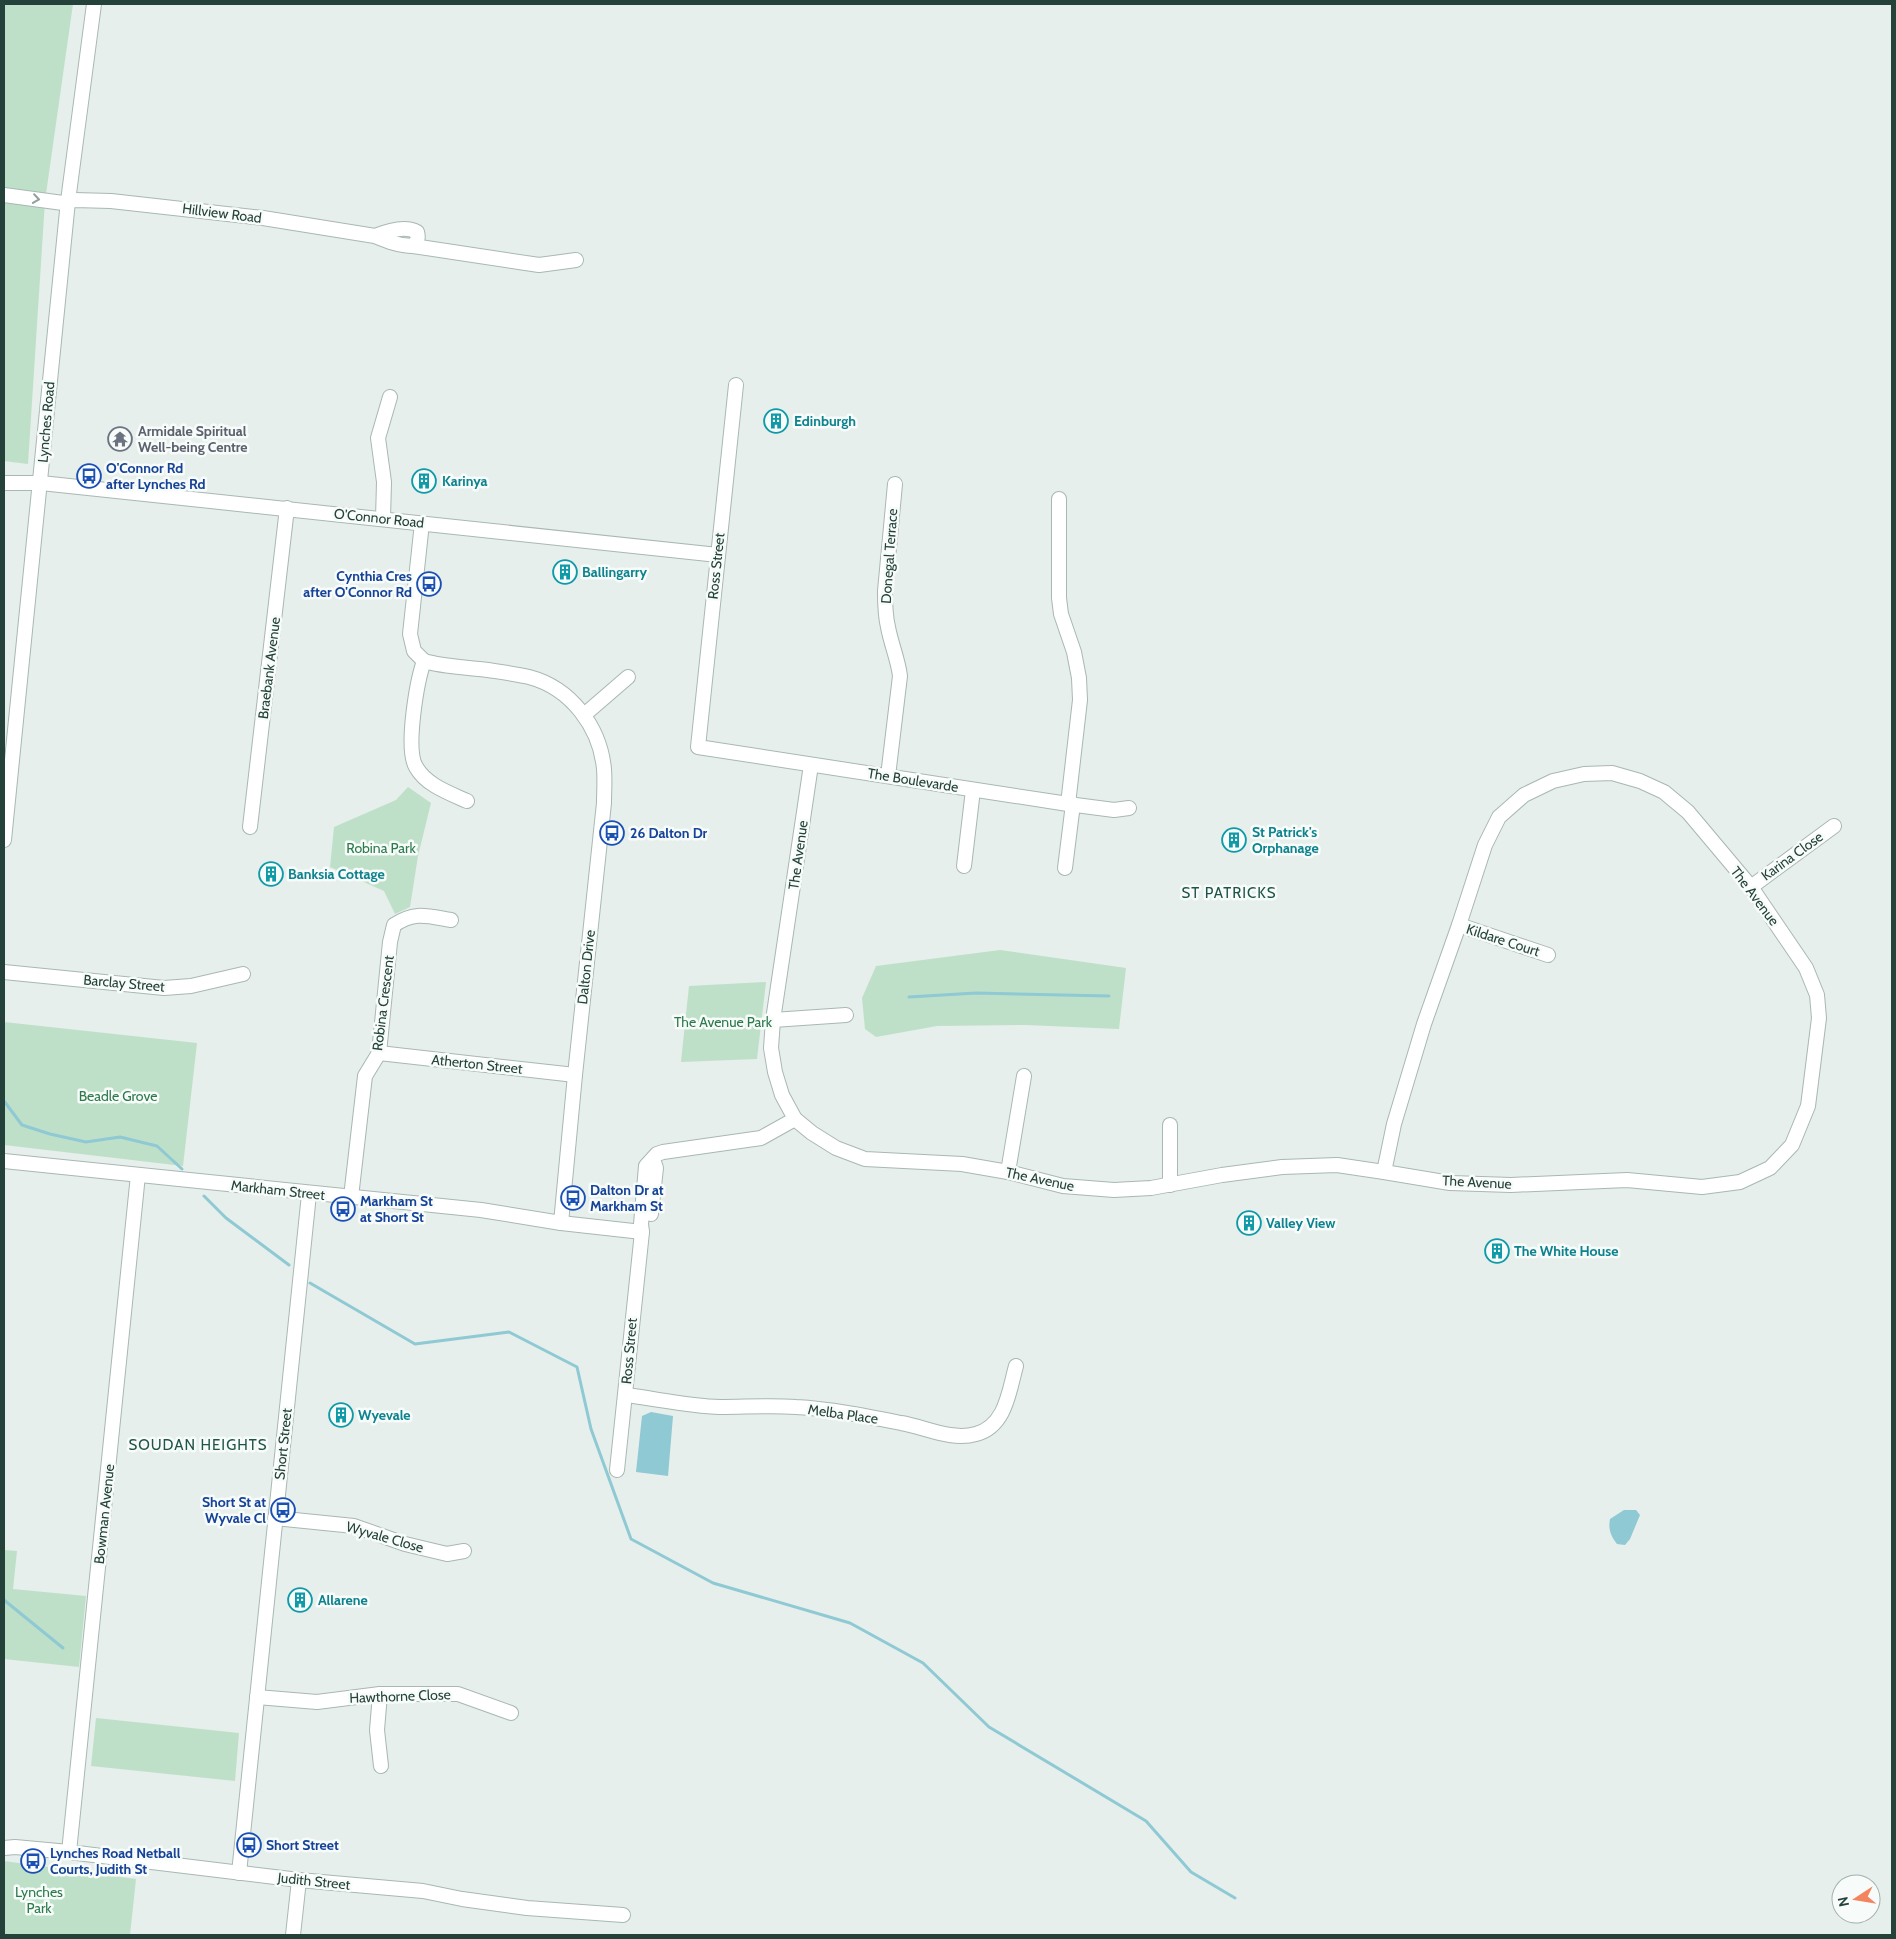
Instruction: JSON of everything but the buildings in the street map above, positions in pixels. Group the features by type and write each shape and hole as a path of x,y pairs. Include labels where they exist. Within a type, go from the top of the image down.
{"street":[{"name":"Lynches Road","path":"4,840 68,201 94,4"},
{"name":"Hillview Road","path":"4,195 63,203 68,201 121,202 263,218 375,236 387,231 413,230 417,232 418,237 417,242 413,246 539,265 576,260"},
{"name":"Ross Street","path":"698,747 736,385"},
{"path":"383,519 384,482 378,438 390,397"},
{"name":"O'Connor Road","path":"4,472 41,483"},
{"name":"O'Connor Road","path":"4,483 41,483 718,555"},
{"name":"Donegal Terrace","path":"888,776 900,676 898,661 888,627 885,600 895,484"},
{"path":"1058,499 1059,598 1061,614 1077,662 1080,700 1065,868"},
{"name":"Braebank Avenue","path":"250,827 287,508"},
{"path":"422,523 410,634 414,650 424,660 417,685 411,749 415,766 426,780 450,794 467,801"},
{"name":"Dalton Drive","path":"424,660 440,665 530,678 560,691 584,715 596,735 604,768 604,804 561,1222"},
{"path":"584,715 628,677"},
{"name":"The Boulevarde","path":"698,747 1070,804 1114,810 1128,808"},
{"name":"The Avenue","path":"811,765 774,1020 772,1048 774,1072 782,1095 795,1119 812,1133 836,1148 865,1159 962,1164 1008,1172 1063,1186 1114,1190 1151,1188 1222,1175 1282,1167 1337,1165 1450,1183 1511,1185 1627,1180 1702,1187 1740,1182 1770,1168 1792,1145 1808,1106 1819,1018 1817,995 1806,968 1751,887 1688,812 1664,792 1640,781 1612,773 1584,774 1553,781 1524,795 1499,817 1485,845 1417,1045 1394,1124 1384,1172"},
{"path":"964,866 972,790"},
{"name":"Karina Close","path":"1751,887 1834,826"},
{"name":"Robina Crescent","path":"351,1197 365,1076 379,1053 390,942 394,925 406,917 419,915 450,920"},
{"name":"Kildare Court","path":"1459,925 1548,955"},
{"name":"Barclay Street","path":"4,972 171,988 191,986 243,974"},
{"path":"774,1020 846,1014"},
{"name":"Atherton Street","path":"379,1053 575,1075"},
{"path":"1008,1172 1024,1076"},
{"name":"Ross Street","path":"617,1470 642,1232 646,1166 655,1156 669,1151 761,1138 795,1119"},
{"path":"1170,1125 1170,1185"},
{"name":"Markham Street","path":"4,1161 309,1194 481,1210 642,1232"},
{"name":"Bowman Avenue","path":"69,1852 138,1176"},
{"name":"Short Street","path":"239,1873 309,1194"},
{"name":"Melba Place","path":"626,1396 720,1407 757,1406 819,1409 904,1423 949,1435 964,1436 986,1430 999,1418 1005,1407 1016,1366"},
{"name":"Wyvale Close","path":"275,1518 354,1526 405,1544 447,1554 464,1551"},
{"path":"380,1694 376,1730 381,1766"},
{"name":"Hawthorne Close","path":"257,1697 317,1702 380,1694 458,1694 511,1713"},
{"name":"Judith Street","path":"4,1848 15,1847 69,1852 299,1880 423,1891 462,1899 527,1908 623,1915"},
{"path":"293,1935 299,1880"}],"green space":[{"path":"4,4 73,4 45,201 28,464 4,461"},
{"name":"Robina Park","path":"408,787 431,803 418,856 410,907 395,914 384,891 330,867 334,827 396,800"},
{"path":"1000,950 1126,968 1119,1029 1026,1025 937,1026 876,1037 865,1029 862,998 876,966"},
{"name":"The Avenue Park","path":"766,982 757,1059 681,1062 689,986"},
{"name":"Beadle Grove","path":"4,1022 197,1043 183,1166 4,1145"},
{"path":"4,1550 17,1551 13,1589 86,1596 79,1667 4,1659"},
{"path":"96,1718 239,1733 235,1781 91,1766"},
{"name":"Lynches Park","path":"4,1861 136,1879 130,1935 4,1935"}],"water":[{"path":"651,1412 673,1416 668,1476 636,1472 642,1416"},
{"path":"1624,1510 1636,1510 1640,1515 1630,1539 1625,1545 1617,1544 1609,1526 1610,1519"}],"waterway":[{"path":"909,997 976,993 1109,996"},
{"path":"4,1101 22,1125 50,1134 86,1142 120,1137 157,1146 182,1169"},
{"path":"204,1196 226,1218 289,1265"},
{"path":"310,1283 415,1344 509,1332 577,1367 591,1429 631,1539 713,1583 850,1623 923,1663 989,1727 1146,1821 1191,1872 1235,1898"},
{"path":"4,1600 63,1648"}],"place":[{"name":"Edinburgh","path":"776,421"},
{"name":"Armidale Spiritual Well-being Centre","path":"120,439"},
{"name":"O'Connor Rd after Lynches Rd","path":"89,476"},
{"name":"Karinya","path":"424,481"},
{"name":"Ballingarry","path":"565,572"},
{"name":"Cynthia Cres after O'Connor Rd","path":"429,584"},
{"name":"26 Dalton Dr","path":"612,833"},
{"name":"St Patrick's Orphanage","path":"1234,840"},
{"name":"Banksia Cottage","path":"271,874"},
{"name":"Dalton Dr at Markham St","path":"573,1198"},
{"name":"Markham St at Short St","path":"343,1209"},
{"name":"Valley View","path":"1249,1223"},
{"name":"The White House","path":"1497,1251"},
{"name":"Wyevale","path":"341,1415"},
{"name":"Short St at Wyvale Cl","path":"283,1510"},
{"name":"Allarene","path":"300,1600"},
{"name":"Short Street","path":"249,1845"},
{"name":"Lynches Road Netball Courts, Judith St","path":"33,1861"}],"district":[{"name":"ST PATRICKS","path":"1229,893"},
{"name":"SOUDAN HEIGHTS","path":"198,1445"}]}
